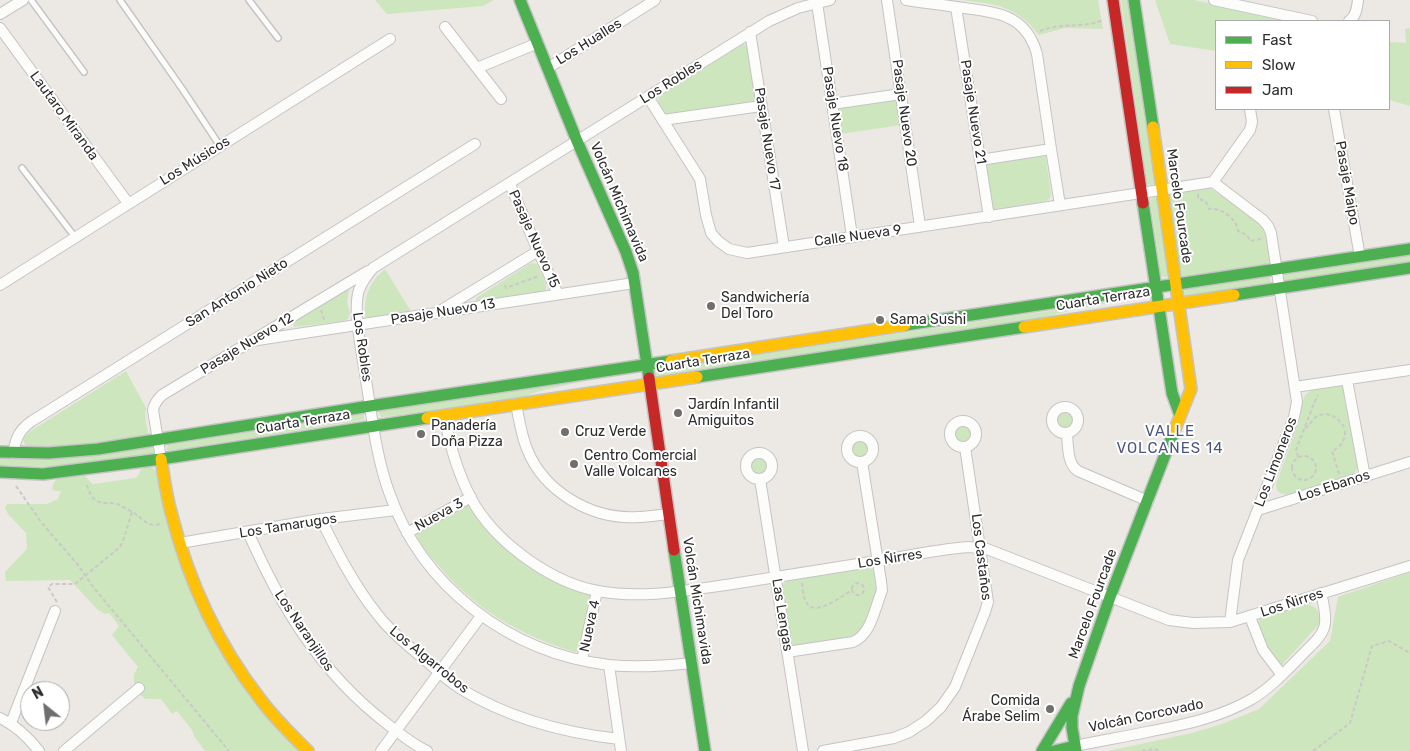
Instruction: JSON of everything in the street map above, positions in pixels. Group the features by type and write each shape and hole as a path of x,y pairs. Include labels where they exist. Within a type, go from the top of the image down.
{"main road":[{"name":"Volcán Michimavida","path":"520,0 577,141 630,263 705,751"},
{"path":"1114,0 1172,393 1180,415"},
{"name":"Marcelo Fourcade","path":"1076,749 1072,716 1079,686 1110,597 1191,389 1134,0"},
{"path":"1125,80 1145,77"},
{"name":"Cuarta Terraza","path":"0,452 66,453 158,440 646,364 1410,250"},
{"name":"Cuarta Terraza","path":"0,472 43,474 161,459 1410,268"},
{"path":"161,459 172,519 208,614 218,635 267,708 308,751"},
{"path":"1042,751 1079,686"},
{"name":"Volcán Corcovado","path":"1054,751 1076,749"}],"street":[{"path":"0,14 23,0"},
{"name":"Los Hualles","path":"548,68 655,0"},
{"name":"Los Robles","path":"692,662 645,667 609,665 565,656 534,646 481,616 442,580 425,560 407,533 389,492 383,472 370,406 356,304 359,291 366,276 373,268 750,32 784,13 817,2 830,0"},
{"name":"Pasaje Nuevo 20","path":"887,0 920,226"},
{"path":"906,0 1002,14 1019,24 1028,34 1037,54 1060,205"},
{"path":"1214,0 1307,20"},
{"path":"1354,20 1358,0"},
{"name":"Pasaje Nuevo 18","path":"817,2 852,236"},
{"name":"Pasaje Nuevo 21","path":"956,6 989,217"},
{"path":"444,27 501,99"},
{"name":"Lautaro Miranda","path":"0,28 128,203"},
{"name":"Pasaje Nuevo 17","path":"750,32 784,247"},
{"name":"Los Músicos","path":"0,285 390,39"},
{"path":"477,68 538,43"},
{"path":"832,104 901,94"},
{"name":"Calle Nueva 9","path":"648,97 700,179 712,233 729,249 747,253 1213,182"},
{"path":"662,120 761,106"},
{"path":"1250,110 1252,122 1250,130 1213,182 1263,220 1270,229 1272,238"},
{"name":"Pasaje Maipo","path":"1334,110 1360,257"},
{"name":"San Antonio Nieto","path":"13,453 16,436 21,429 32,421 475,144"},
{"path":"980,160 1051,149"},
{"name":"Pasaje Nuevo 15","path":"510,184 558,294"},
{"name":"Los Limoneros","path":"1230,622 1238,560 1294,417 1297,402 1272,238"},
{"path":"438,312 538,251"},
{"name":"Pasaje Nuevo 12","path":"158,440 153,406 162,395 373,268"},
{"name":"Pasaje Nuevo 13","path":"251,341 634,283"},
{"path":"1296,387 1410,370"},
{"path":"1347,380 1365,476"},
{"path":"516,404 521,431 534,462 551,484 569,499 585,508 608,515 636,517 668,514"},
{"name":"Los Ñirres","path":"444,415 455,460 471,497 484,518 504,539 528,559 566,580 597,591 630,594 680,592 962,547 981,547 1169,620 1193,623 1230,622 1410,566"},
{"path":"1067,433 1070,460 1073,468 1148,501"},
{"path":"158,440 161,459"},
{"name":"Los Castaños","path":"823,751 901,736 926,721 951,695 987,607 988,596 965,447"},
{"path":"788,652 853,642 864,636 881,593 878,561 862,462"},
{"name":"Los Ebanos","path":"1258,510 1410,462"},
{"name":"Las Lengas","path":"760,479 803,751"},
{"name":"Nueva 3","path":"407,533 471,497"},
{"name":"Los Tamarugos","path":"180,543 321,519 396,510"},
{"name":"Los Algarrobos","path":"321,519 347,568 377,614 396,636 461,689 489,704 555,728 619,740"},
{"name":"Los Naranjillos","path":"248,532 280,598 321,661 345,688 368,709 396,731 427,751"},
{"name":"Nueva 4","path":"582,660 597,591"},
{"name":"Volcán Corcovado","path":"1076,749 1206,719 1252,699 1282,675 1324,630 1326,613 1321,593"},
{"path":"10,723 56,606"},
{"path":"381,751 481,616"},
{"path":"1250,617 1263,650 1282,675"},
{"path":"609,665 621,751"},
{"path":"64,751 139,688"},
{"path":"0,718 10,723 29,739 39,751"}],"lane":[{"path":"31,0 84,72"},
{"path":"120,0 220,146"},
{"path":"249,0 278,38"},
{"path":"22,168 75,237"}],"path":[{"path":"1032,40 1039,32 1050,28 1064,25 1090,24 1103,20"},
{"path":"1196,184 1198,199 1204,200 1209,209 1218,209 1235,221 1238,225 1238,231 1247,235 1250,240 1272,238"},
{"path":"499,275 506,288 548,273"},
{"path":"318,301 326,329"},
{"path":"1298,457 1296,450 1314,403 1320,394"},
{"path":"1305,428 1317,417 1323,415 1330,414 1341,422 1345,432 1343,442 1332,451 1342,484"},
{"path":"1306,456 1315,464 1315,471 1311,478 1303,480 1296,478 1293,474 1293,463 1298,457 1306,456"},
{"path":"15,484 41,522 229,751"},
{"path":"87,485 92,497 97,501 115,503 150,525 162,524 172,519"},
{"path":"56,606 49,585 75,584 120,547 124,541 132,512"},
{"path":"800,573 805,601 811,607 824,607 852,590 852,586 856,583 860,583 864,588 863,592 859,595 855,594 852,590"},
{"path":"1313,751 1350,723 1372,646 1389,641 1410,652"},
{"path":"1142,751 1154,748 1160,751"}],"green space":[{"path":"375,0 494,0 483,6 387,14"},
{"path":"962,0 1098,0 1103,29 1065,28 1039,35 1014,12 996,5"},
{"path":"1121,0 1128,0 1154,184 1151,185 1147,184"},
{"path":"1155,0 1194,0 1286,20 1215,20 1215,51 1170,44"},
{"path":"1410,28 1410,106 1390,100 1390,42 1406,43 1405,29"},
{"path":"743,44 747,45 757,103 666,116 658,103 661,95"},
{"path":"897,97 901,125 841,134 836,105"},
{"path":"1045,152 1050,198 1046,201 991,210 984,167 986,163"},
{"path":"1208,187 1257,221 1267,237 1271,257 1269,262 1264,265 1183,276 1180,273 1169,195 1172,191"},
{"path":"1157,198 1167,277 1163,277 1161,274 1150,199"},
{"path":"1410,255 1410,263 1284,281 1283,278 1285,275"},
{"path":"531,263 537,264 546,284 544,292 476,301 476,298"},
{"path":"385,269 412,313 366,319 365,305 368,292 374,280"},
{"path":"1270,278 1271,282 1185,297 1184,289"},
{"path":"347,289 349,290 347,302 350,313 348,319 294,327 293,324 296,321"},
{"path":"1150,296 1080,308 1037,319 655,376 655,370"},
{"path":"126,371 146,408 149,435 69,448 38,448 25,445 23,439 29,432"},
{"path":"585,381 540,391 523,397 384,417 381,417 379,413 379,411"},
{"path":"1343,383 1358,469 1353,474 1290,494 1280,493 1277,490 1276,484 1300,419 1305,395 1314,388"},
{"path":"1065,411 1071,414 1074,420 1071,426 1065,429 1059,426 1056,420 1059,414"},
{"path":"364,414 364,419 362,420 168,451 166,449 168,445"},
{"path":"963,425 969,428 972,434 969,440 963,443 957,440 954,434 957,428"},
{"path":"860,440 866,443 869,449 866,455 860,458 854,455 851,449 854,443"},
{"path":"152,447 154,452 152,454 54,467 0,465 0,458"},
{"path":"759,456 766,459 769,466 766,473 759,476 752,473 749,466 752,459"},
{"path":"149,466 156,471 194,597 302,751 205,751 177,711 172,714 161,699 145,699 134,689 134,674 138,667 112,635 119,626 109,613 105,614 98,610 70,580 6,581 5,572 27,549 26,533 8,514 5,508 7,504 47,504 58,499 61,491 52,489 57,479 85,476 93,484 135,478 141,469"},
{"path":"467,505 471,506 491,531 591,593 592,596 579,651 575,652 535,637 499,619 467,595 425,550 416,533"},
{"path":"874,569 876,594 861,631 852,638 791,647 782,586 784,583 790,580"},
{"path":"1410,572 1410,751 1108,751 1192,733 1222,724 1259,709 1330,641 1338,597"},
{"path":"1303,604 1311,605 1316,609 1320,623 1282,665 1269,652 1257,623 1263,617"}],"traffic: fast":[{"path":"520,0 577,141 626,252 633,273 649,378"},
{"path":"1134,0 1153,127"},
{"path":"1143,203 1172,393 1180,415"},
{"path":"905,325 1410,249"},
{"path":"1234,295 1410,268"},
{"path":"697,377 1024,327"},
{"path":"0,452 49,453 98,449 671,361"},
{"path":"0,472 43,474 161,459 427,418"},
{"path":"1076,751 1072,716 1079,686 1110,597 1175,429"},
{"path":"674,550 705,751"},
{"path":"1042,751 1071,703"},
{"path":"1054,751 1075,746"}],"traffic: slow":[{"path":"1153,127 1191,389 1175,429"},
{"path":"1024,327 1234,295"},
{"path":"671,361 905,325"},
{"path":"427,418 697,377"},
{"path":"161,459 168,499 178,537 206,611 245,679 272,714 308,751"}],"traffic: jam":[{"path":"1113,0 1143,203"},
{"path":"649,378 674,550"}],"place":[{"name":"Sandwichería Del Toro","path":"711,306"},
{"name":"Sama Sushi","path":"880,320"},
{"name":"Jardín Infantil Amiguitos","path":"678,413"},
{"name":"Cruz Verde","path":"565,432"},
{"name":"Panadería Doña Pizza","path":"421,434"},
{"name":"Centro Comercial Valle Volcanes","path":"574,464"},
{"name":"Comida Árabe Selim","path":"1050,709"}],"district":[{"name":"VALLE VOLCANES 14","path":"1170,440"}]}
